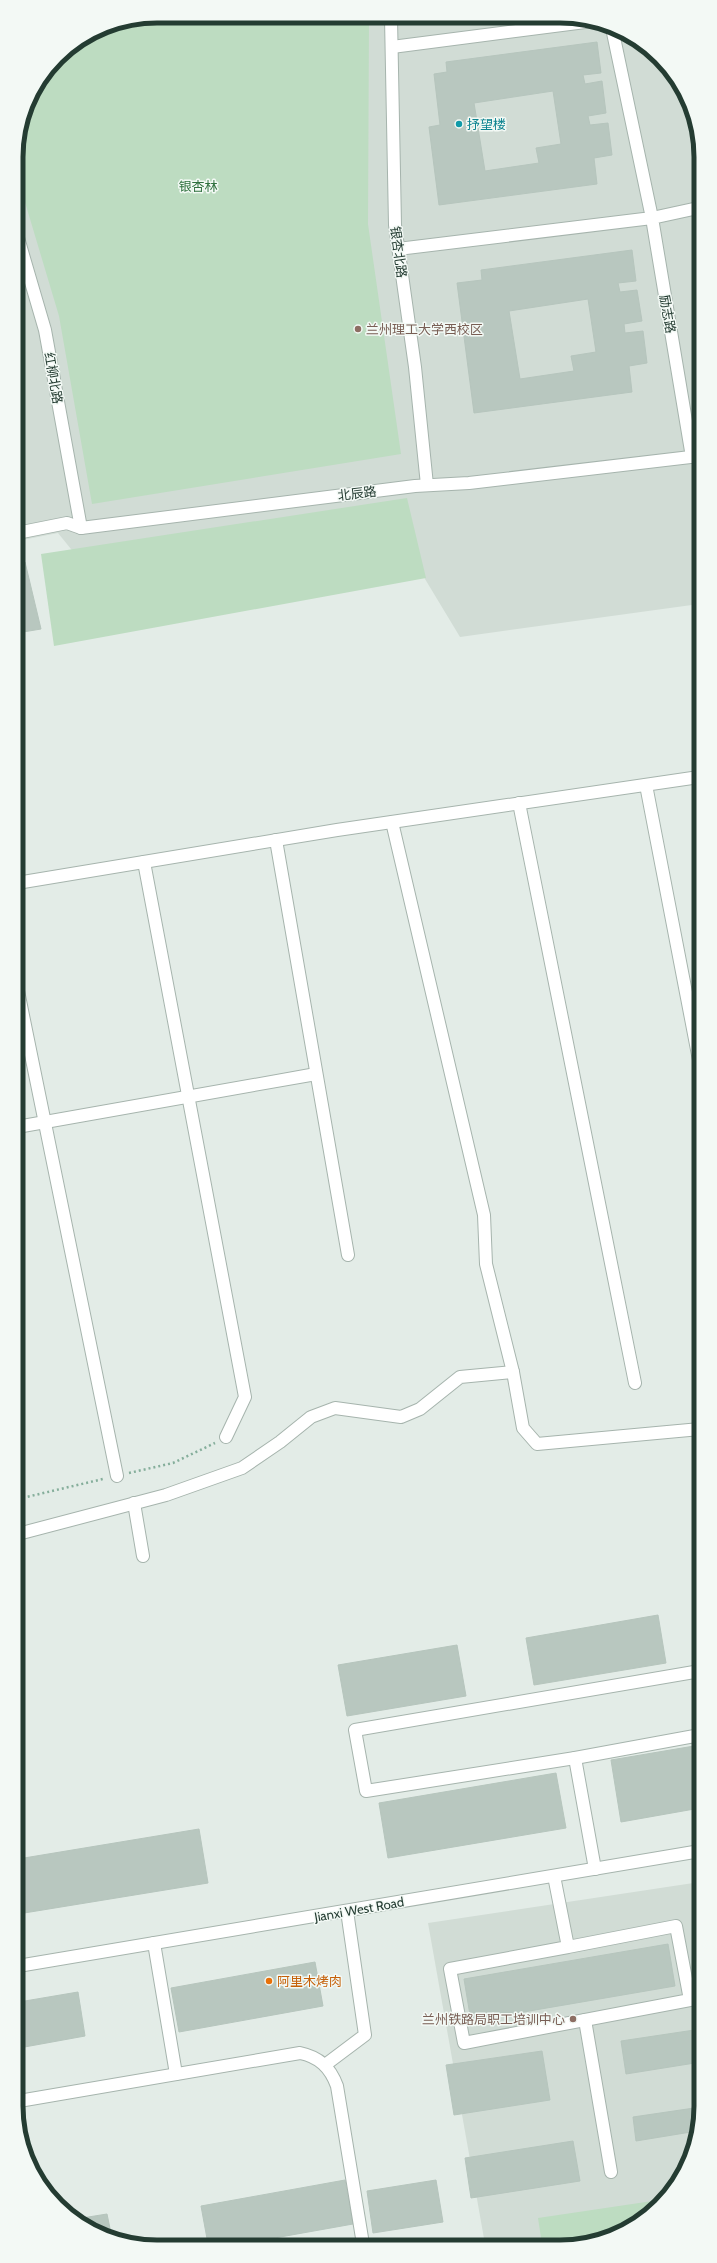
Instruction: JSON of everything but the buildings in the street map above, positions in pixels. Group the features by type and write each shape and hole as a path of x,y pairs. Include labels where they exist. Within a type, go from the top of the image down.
{"street":[{"name":"银杏北路","path":"391,23 395,225 415,367 427,485"},
{"path":"392,47 573,24"},
{"name":"励志路","path":"613,35 652,218 694,451"},
{"path":"398,249 652,218 694,209"},
{"name":"红柳北路","path":"23,255 45,330 81,528"},
{"name":"北辰路","path":"23,532 67,523 81,528 427,485 469,484 694,457"},
{"path":"23,883 276,840 694,778"},
{"path":"646,784 694,1034"},
{"path":"519,803 635,1383"},
{"path":"392,822 484,1215 486,1264 513,1372 523,1428 537,1444 694,1430"},
{"path":"276,840 348,1255"},
{"path":"144,862 245,1397 226,1437"},
{"path":"23,1015 117,1476"},
{"path":"23,1126 316,1074"},
{"path":"23,1533 166,1495 242,1468 280,1442 311,1417 335,1408 400,1417 420,1410 460,1377 513,1372"},
{"path":"134,1503 143,1556"},
{"path":"694,1672 355,1730 366,1791 575,1758 694,1736"},
{"path":"575,1758 595,1869"},
{"name":"Jianxi West Road","path":"23,1965 694,1852"},
{"path":"554,1876 568,1947"},
{"path":"325,2065 365,2035 346,1911"},
{"path":"676,1926 690,2000 464,2043 450,1969 568,1947 676,1926"},
{"path":"154,1943 176,2074"},
{"path":"585,2020 611,2172"},
{"path":"23,2100 300,2053 310,2055 325,2065 337,2086 362,2240"}],"shaded area":[{"name":"兰州理工大学西校区","path":"148,23 569,23 603,30 627,41 655,62 666,76 676,90 687,114 694,148 694,605 460,637 425,579 396,509 75,554 58,533 23,540 23,148 28,122 33,106 41,90 62,62 76,51 90,41 106,33"},
{"name":"兰州铁路局职工培训中心","path":"694,1883 694,2115 689,2141 680,2165 661,2194 648,2207 619,2226 603,2233 577,2239 484,2240 428,1923"}],"green space":[{"name":"银杏林","path":"148,23 369,23 368,224 401,454 92,504 59,316 23,195 23,148 33,106 41,90 62,62 90,41 106,33"},
{"path":"407,498 426,578 54,646 41,554"},
{"path":"654,2201 648,2207 619,2226 603,2233 577,2239 541,2240 538,2218"}],"place":[{"name":"抒望楼","path":"459,124"},
{"name":"兰州理工大学西校区","path":"358,329"},
{"name":"阿里木烤肉","path":"269,1981"},
{"name":"兰州铁路局职工培训中心","path":"573,2019"}]}
